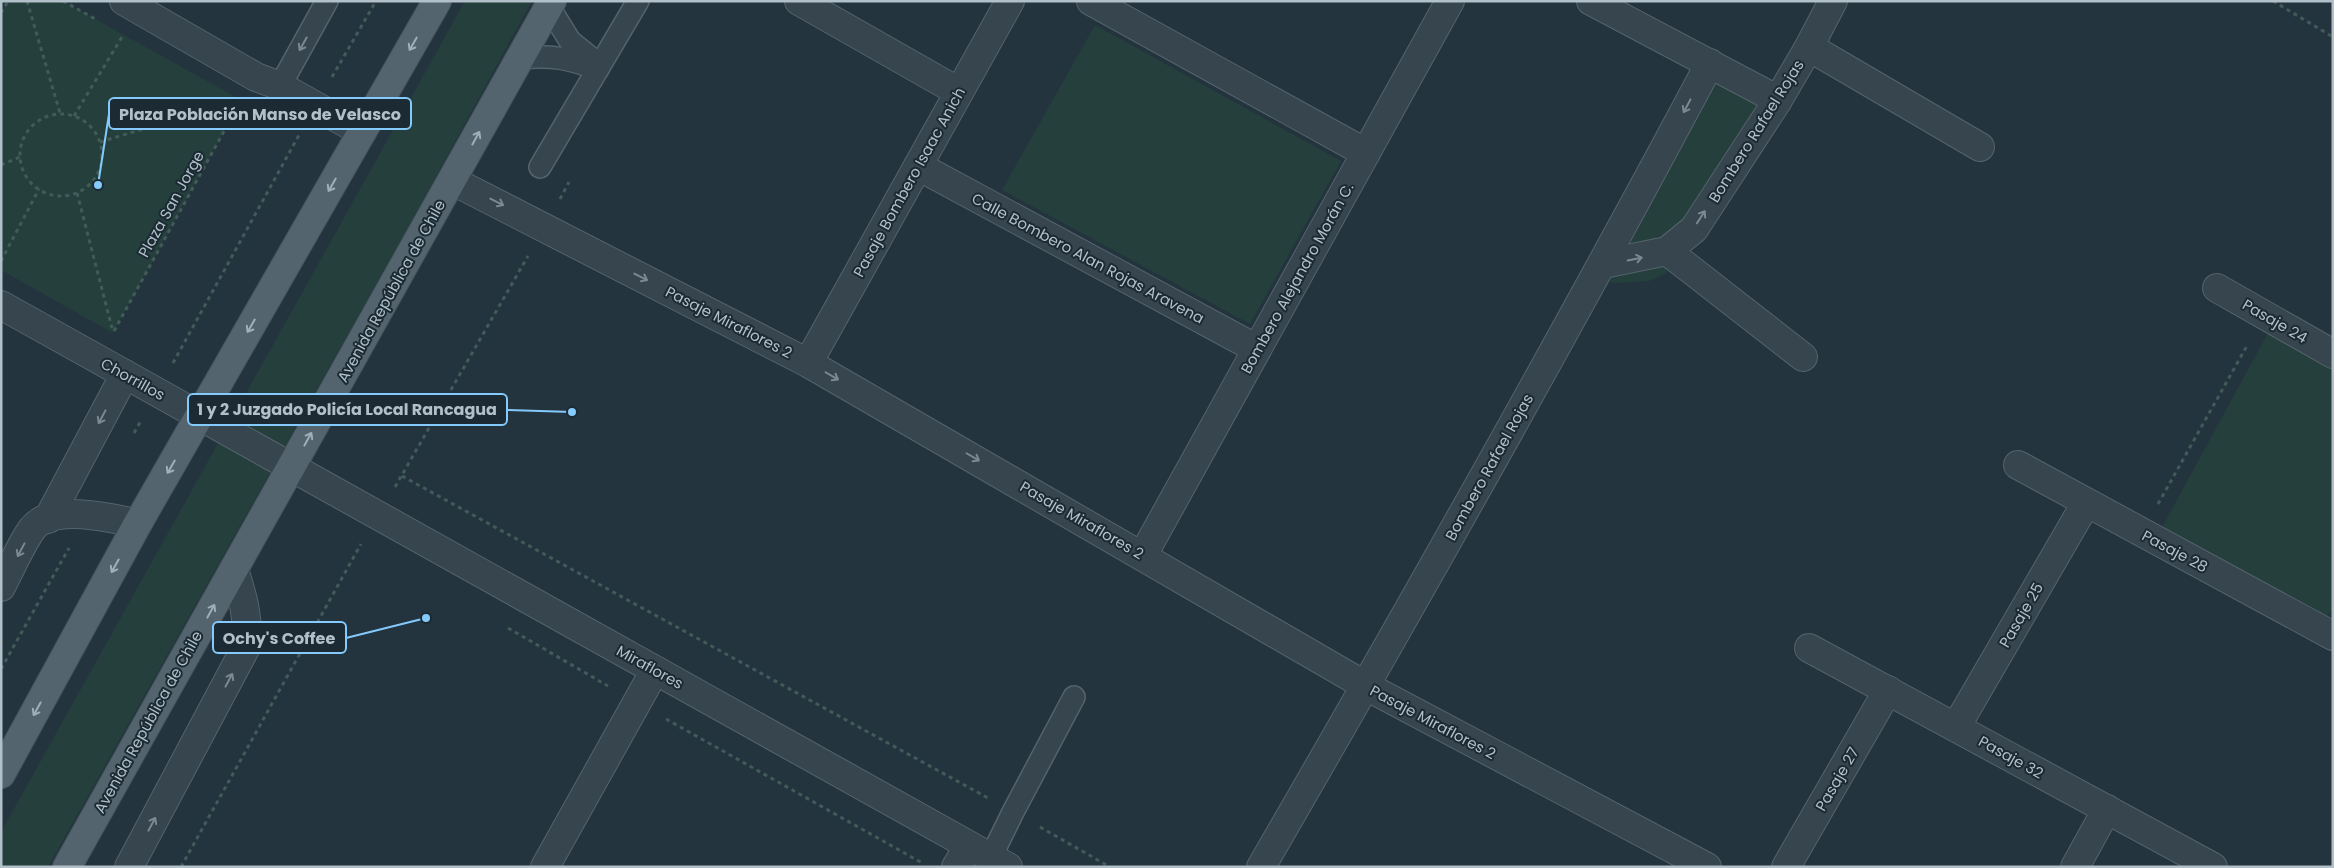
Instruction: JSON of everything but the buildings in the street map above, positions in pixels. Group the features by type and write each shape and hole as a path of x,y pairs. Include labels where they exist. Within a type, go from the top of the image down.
{"main road":[{"path":"1,774 138,524 437,1"},
{"name":"Avenida República de Chile","path":"67,867 453,181 550,4"}],"street":[{"path":"124,1 256,77 280,86 362,132"},
{"path":"799,1 959,92"},
{"name":"Pasaje Bombero Isaac Anich","path":"808,363 1010,1"},
{"path":"1091,1 1366,153"},
{"name":"Bombero Alejandro Morán C.","path":"1143,555 1450,1"},
{"path":"1591,1 1778,100"},
{"name":"Bombero Rafael Rojas","path":"1667,251 1694,229 1778,100 1833,1"},
{"path":"1809,47 1980,147"},
{"name":"Bombero Rafael Rojas","path":"1262,867 1603,264 1710,63"},
{"name":"Calle Bombero Alan Rojas Aravena","path":"918,166 1257,349"},
{"name":"Pasaje Miraflores 2","path":"453,181 808,363 1143,555 1366,686 1707,867"},
{"path":"1603,264 1667,251 1803,357"},
{"name":"Pasaje 24","path":"2217,288 2333,354"},
{"name":"Chorrillos","path":"1,305 292,468"},
{"path":"48,519 125,374"},
{"name":"Pasaje 28","path":"2018,466 2333,636"},
{"name":"Miraflores","path":"292,468 380,514 655,670 981,859"},
{"name":"Pasaje 25","path":"1956,727 2086,502"},
{"path":"1,587 33,528 48,519 65,513 138,524"},
{"path":"129,867 246,647 248,624 244,599 234,569"},
{"name":"Pasaje 32","path":"1809,648 2213,867"},
{"path":"546,867 655,670"},
{"name":"Pasaje 27","path":"1786,867 1888,690"},
{"path":"2075,867 2107,809"}],"lane":[{"path":"280,86 327,1"},
{"path":"540,167 638,1"},
{"path":"550,4 570,41 599,67"},
{"path":"520,58 556,56 599,67"},
{"path":"981,859 1013,812 1074,697"}],"path":[{"path":"1,13 8,1"},
{"path":"27,1 60,113"},
{"path":"63,1 98,20"},
{"path":"133,434 315,106 376,1"},
{"path":"2273,1 2333,37"},
{"path":"74,116 124,34"},
{"name":"Plaza San Jorge","path":"100,142 241,100 113,333"},
{"path":"60,113 74,116 94,129 100,142 102,156 100,171 88,186 77,194 62,197 48,195 30,183 23,171 20,157 24,135 33,124 46,116 60,113"},
{"path":"1,165 20,157"},
{"path":"181,867 361,543 380,514 545,227 572,175"},
{"path":"1,262 39,188"},
{"path":"77,194 113,333"},
{"path":"2142,533 2264,314"},
{"path":"105,328 113,333"},
{"path":"402,476 1110,867"},
{"path":"1,669 87,516"},
{"path":"352,538 370,548"},
{"path":"507,628 929,867"}],"green space":[{"path":"8,1 63,1 241,100 113,333 1,270 1,13"},
{"path":"465,1 532,1 417,211 48,867 1,867 1,832"},
{"path":"1095,25 1341,161 1250,324 1002,190"},
{"path":"1714,65 1776,98 1672,270 1649,281 1620,283 1589,281"},
{"path":"2275,320 2333,354 2333,607 2320,629 2155,540"}],"place":[{"name":"Plaza Población Manso de Velasco","path":"98,185"},
{"name":"1 y 2 Juzgado Policía Local Rancagua","path":"572,412"},
{"name":"Ochy's Coffee","path":"426,618"}]}
